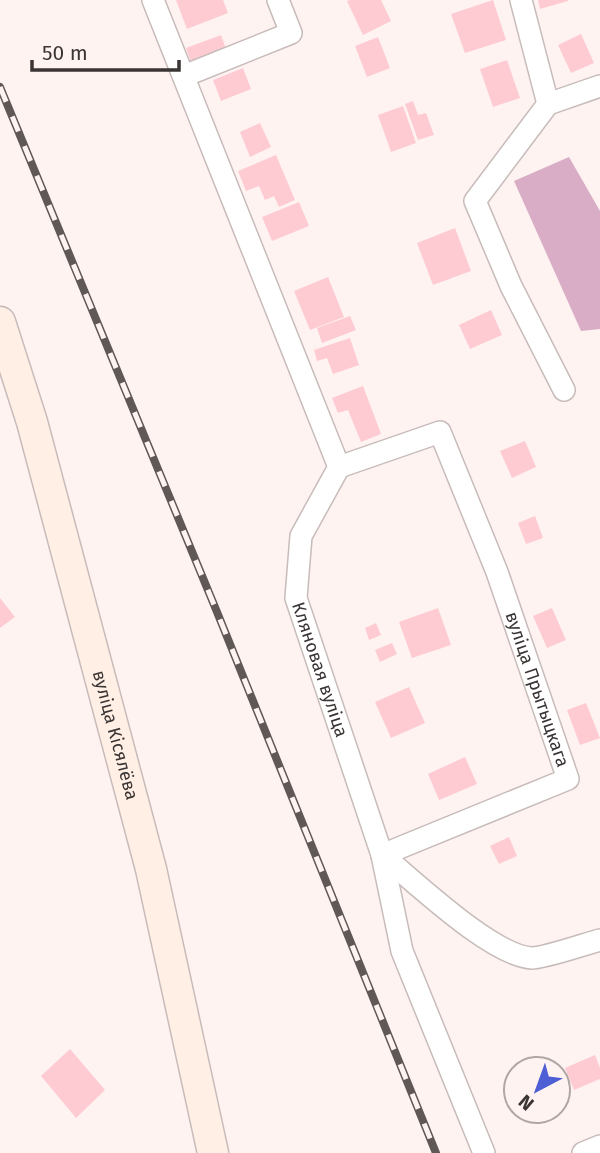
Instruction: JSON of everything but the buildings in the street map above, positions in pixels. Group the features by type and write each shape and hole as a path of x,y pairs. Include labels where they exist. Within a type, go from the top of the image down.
{"street":[{"path":"153,0 339,467"},
{"path":"184,76 290,33 278,0"},
{"path":"521,0 548,104"},
{"path":"564,390 511,286 475,201 548,104 600,86"},
{"name":"вуліца Кісялёва","path":"0,322 32,422 151,869 213,1153"},
{"name":"вуліца Прытыцкага","path":"339,467 440,432 497,572 568,779 382,855"},
{"name":"Кляновая вуліца","path":"339,467 301,536 296,598 382,855 402,951 484,1153"},
{"path":"382,855 454,915 505,951 533,958 600,940"},
{"path":"583,1153 600,1146"}],"shaded area":[{"path":"569,157 600,211 600,329 581,331 514,181"}],"railway":[{"path":"0,87 217,612 436,1153"}]}
